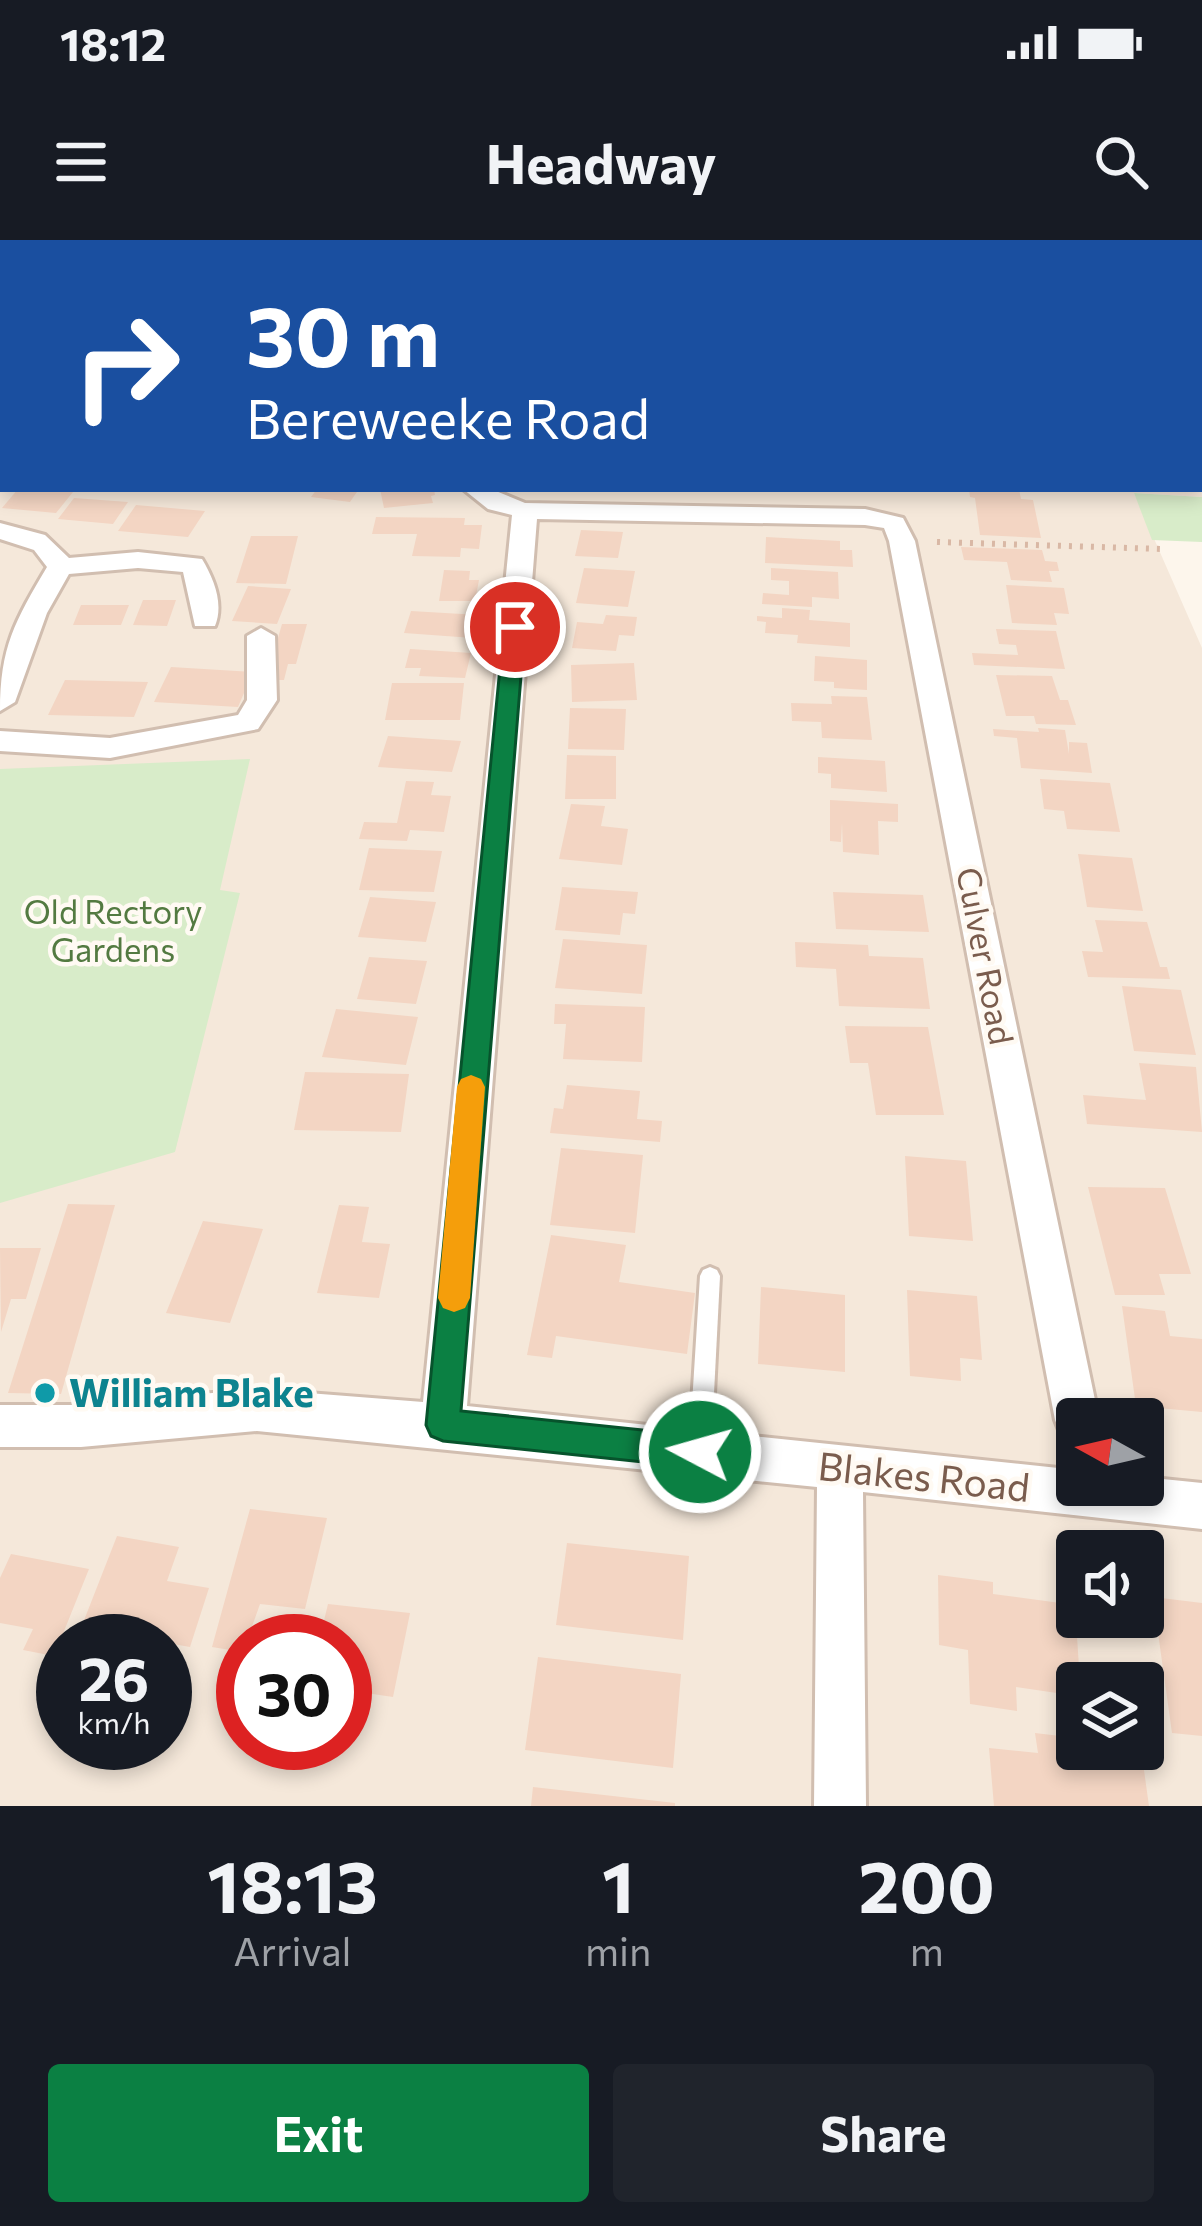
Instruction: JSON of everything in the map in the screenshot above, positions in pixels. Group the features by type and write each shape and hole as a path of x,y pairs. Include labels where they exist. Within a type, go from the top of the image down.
{"street":[{"path":"479,492 497,504 525,512 865,517 894,523 902,542"},
{"path":"443,1425 525,512"},
{"path":"0,531 54,550 60,567 33,613 0,702"},
{"path":"182,564 207,539"},
{"name":"Culver Road","path":"902,542 1073,1398"},
{"path":"60,567 138,560 193,565 203,588 205,620"},
{"path":"0,742 133,746 248,722 262,700 261,636"},
{"name":"Blakes Road","path":"0,1426 81,1426 257,1410 1056,1487"},
{"path":"840,1469 840,1806"},
{"name":"Blakes Road","path":"1164,1500 1202,1506"}],"lane":[{"path":"700,1452 710,1276"}],"path":[{"path":"902,542 1163,549"}],"shaded area":[{"path":"0,492 1202,492 1202,497 1134,493 1202,648 1202,1806 0,1806"}],"green space":[{"path":"1134,493 1202,497 1202,542 1152,540"},
{"name":"Old Rectory Gardens","path":"250,759 220,890 240,893 175,1152 0,1203 0,769"}],"building":[{"path":"15,492 73,492 56,513 2,508"},
{"path":"315,492 357,492 350,502 311,497"},
{"path":"381,492 434,492 433,503 384,508"},
{"path":"969,492 1020,492 1021,499 1033,500 1041,538 980,535 975,498"},
{"path":"74,498 128,502 113,524 58,519"},
{"path":"136,505 205,511 188,537 118,531"},
{"path":"376,517 465,518 464,525 482,525 479,549 461,548 460,557 412,556 417,534 372,534"},
{"path":"581,530 623,532 618,558 575,556"},
{"path":"251,536 298,536 286,584 236,583"},
{"path":"766,537 840,541 840,550 852,550 853,567 765,563"},
{"path":"961,547 1042,550 1045,561 1057,562 1059,571 1049,571 1052,582 1011,580 1007,562 964,560"},
{"path":"584,568 635,571 628,607 576,603"},
{"path":"771,568 838,572 839,599 812,597 812,607 762,604 763,593 789,595 789,581 771,580"},
{"path":"444,570 470,571 469,580 479,580 475,601 439,601"},
{"path":"1006,585 1064,588 1069,614 1054,613 1057,625 1012,623"},
{"path":"248,586 291,589 277,624 232,621"},
{"path":"143,600 176,600 167,626 133,625"},
{"path":"81,605 129,605 121,625 73,625"},
{"path":"782,608 810,610 809,620 850,623 850,647 797,643 798,635 765,633 766,622 757,621 757,616 782,618"},
{"path":"411,611 479,615 473,638 404,633"},
{"path":"606,615 637,617 634,636 619,635 616,651 572,648 577,622 603,624"},
{"path":"282,624 307,624 296,664 288,664 284,680 266,680"},
{"path":"996,629 1056,631 1065,669 974,665 972,653 1018,655 1016,645 999,644"},
{"path":"410,649 471,653 465,678 419,676 421,668 405,668"},
{"path":"815,656 867,660 867,690 814,681"},
{"path":"634,663 637,700 572,702 571,665"},
{"path":"171,667 253,672 238,707 154,702"},
{"path":"996,675 1052,676 1060,700 1068,700 1076,725 1036,724 1034,716 1006,716"},
{"path":"65,680 148,682 134,717 48,715"},
{"path":"392,683 464,683 460,720 385,720"},
{"path":"831,696 867,697 872,740 822,738 821,722 792,721 791,703 832,704"},
{"path":"570,708 626,709 624,750 568,749"},
{"path":"1038,728 1065,730 1069,754 1069,742 1087,743 1092,773 1021,768 1017,738 994,736 993,729 1039,732"},
{"path":"388,736 461,741 452,772 378,767"},
{"path":"567,755 616,756 616,799 565,799"},
{"path":"818,757 885,761 887,792 831,788 831,774 818,773"},
{"path":"1040,779 1110,783 1120,832 1067,829 1064,811 1044,809"},
{"path":"406,781 434,782 431,795 451,796 444,832 410,830 407,841 359,839 364,822 397,823"},
{"path":"830,800 898,804 898,822 878,821 879,855 843,852 842,823 841,842 830,841"},
{"path":"571,804 605,806 601,826 628,829 622,865 559,859"},
{"path":"369,848 442,851 434,892 359,890"},
{"path":"1078,854 1132,858 1143,911 1087,907"},
{"path":"562,887 638,892 635,914 623,913 620,935 555,930"},
{"path":"833,892 923,895 929,932 836,929"},
{"path":"370,897 436,902 426,942 358,937"},
{"path":"1095,920 1147,922 1160,967 1167,967 1170,979 1088,977 1082,951 1103,952"},
{"path":"563,939 647,945 642,994 555,988"},
{"path":"795,942 868,945 869,956 923,958 930,1009 839,1006 836,969 796,967"},
{"path":"369,957 427,961 416,1004 357,999"},
{"path":"1122,986 1181,990 1196,1055 1134,1051"},
{"path":"555,1004 645,1007 642,1062 563,1059 566,1024 554,1024"},
{"path":"336,1009 418,1017 406,1065 322,1057"},
{"path":"845,1026 928,1027 944,1115 876,1115 868,1063 850,1063"},
{"path":"1139,1063 1196,1067 1202,1132 1087,1124 1083,1095 1146,1100"},
{"path":"305,1072 409,1074 401,1132 294,1130"},
{"path":"567,1085 640,1091 637,1119 662,1121 660,1142 550,1133 554,1108 563,1109"},
{"path":"561,1148 643,1155 635,1233 550,1225"},
{"path":"905,1156 966,1161 973,1241 909,1236"},
{"path":"1088,1187 1165,1188 1191,1274 1159,1274 1165,1295 1115,1295"},
{"path":"68,1204 115,1205 61,1394 8,1393"},
{"path":"339,1205 369,1207 362,1242 390,1244 379,1298 317,1293"},
{"path":"203,1221 263,1229 230,1323 166,1313"},
{"path":"551,1235 626,1245 619,1282 695,1293 687,1354 556,1336 552,1358 527,1355"},
{"path":"0,1248 41,1248 26,1299 11,1299 1,1332"},
{"path":"761,1287 845,1295 845,1372 758,1364"},
{"path":"907,1290 977,1296 982,1360 960,1358 961,1381 910,1376"},
{"path":"1122,1306 1165,1311 1170,1336 1202,1339 1202,1412 1164,1409 1164,1398 1135,1398"},
{"path":"250,1509 327,1518 305,1609 260,1604 256,1614 221,1614"},
{"path":"117,1536 179,1547 167,1581 209,1588 192,1641 192,1614 86,1614"},
{"path":"567,1543 689,1556 683,1640 556,1625"},
{"path":"11,1554 89,1569 71,1614 36,1614 36,1653 23,1650 33,1629 0,1623 0,1578"},
{"path":"938,1575 993,1582 993,1594 1056,1602 1056,1638 1077,1638 1079,1662 1056,1662 1056,1693 1016,1687 1017,1711 970,1704 968,1650 939,1645"},
{"path":"1164,1598 1202,1603 1202,1736 1172,1733 1159,1638 1164,1638"},
{"path":"328,1604 410,1613 393,1697 372,1694 372,1614 326,1614"},
{"path":"538,1657 681,1674 673,1768 525,1750"},
{"path":"1035,1733 1056,1736 1056,1770 1144,1770 1149,1806 994,1806 989,1748 1038,1753"},
{"path":"533,1787 675,1803 675,1806 531,1806"}],"slow traffic":[{"path":"454,1298 471,1087"}],"place":[{"name":"William Blake","path":"45,1393"}],"route":[{"path":"515,627 443,1425 700,1452"}]}
